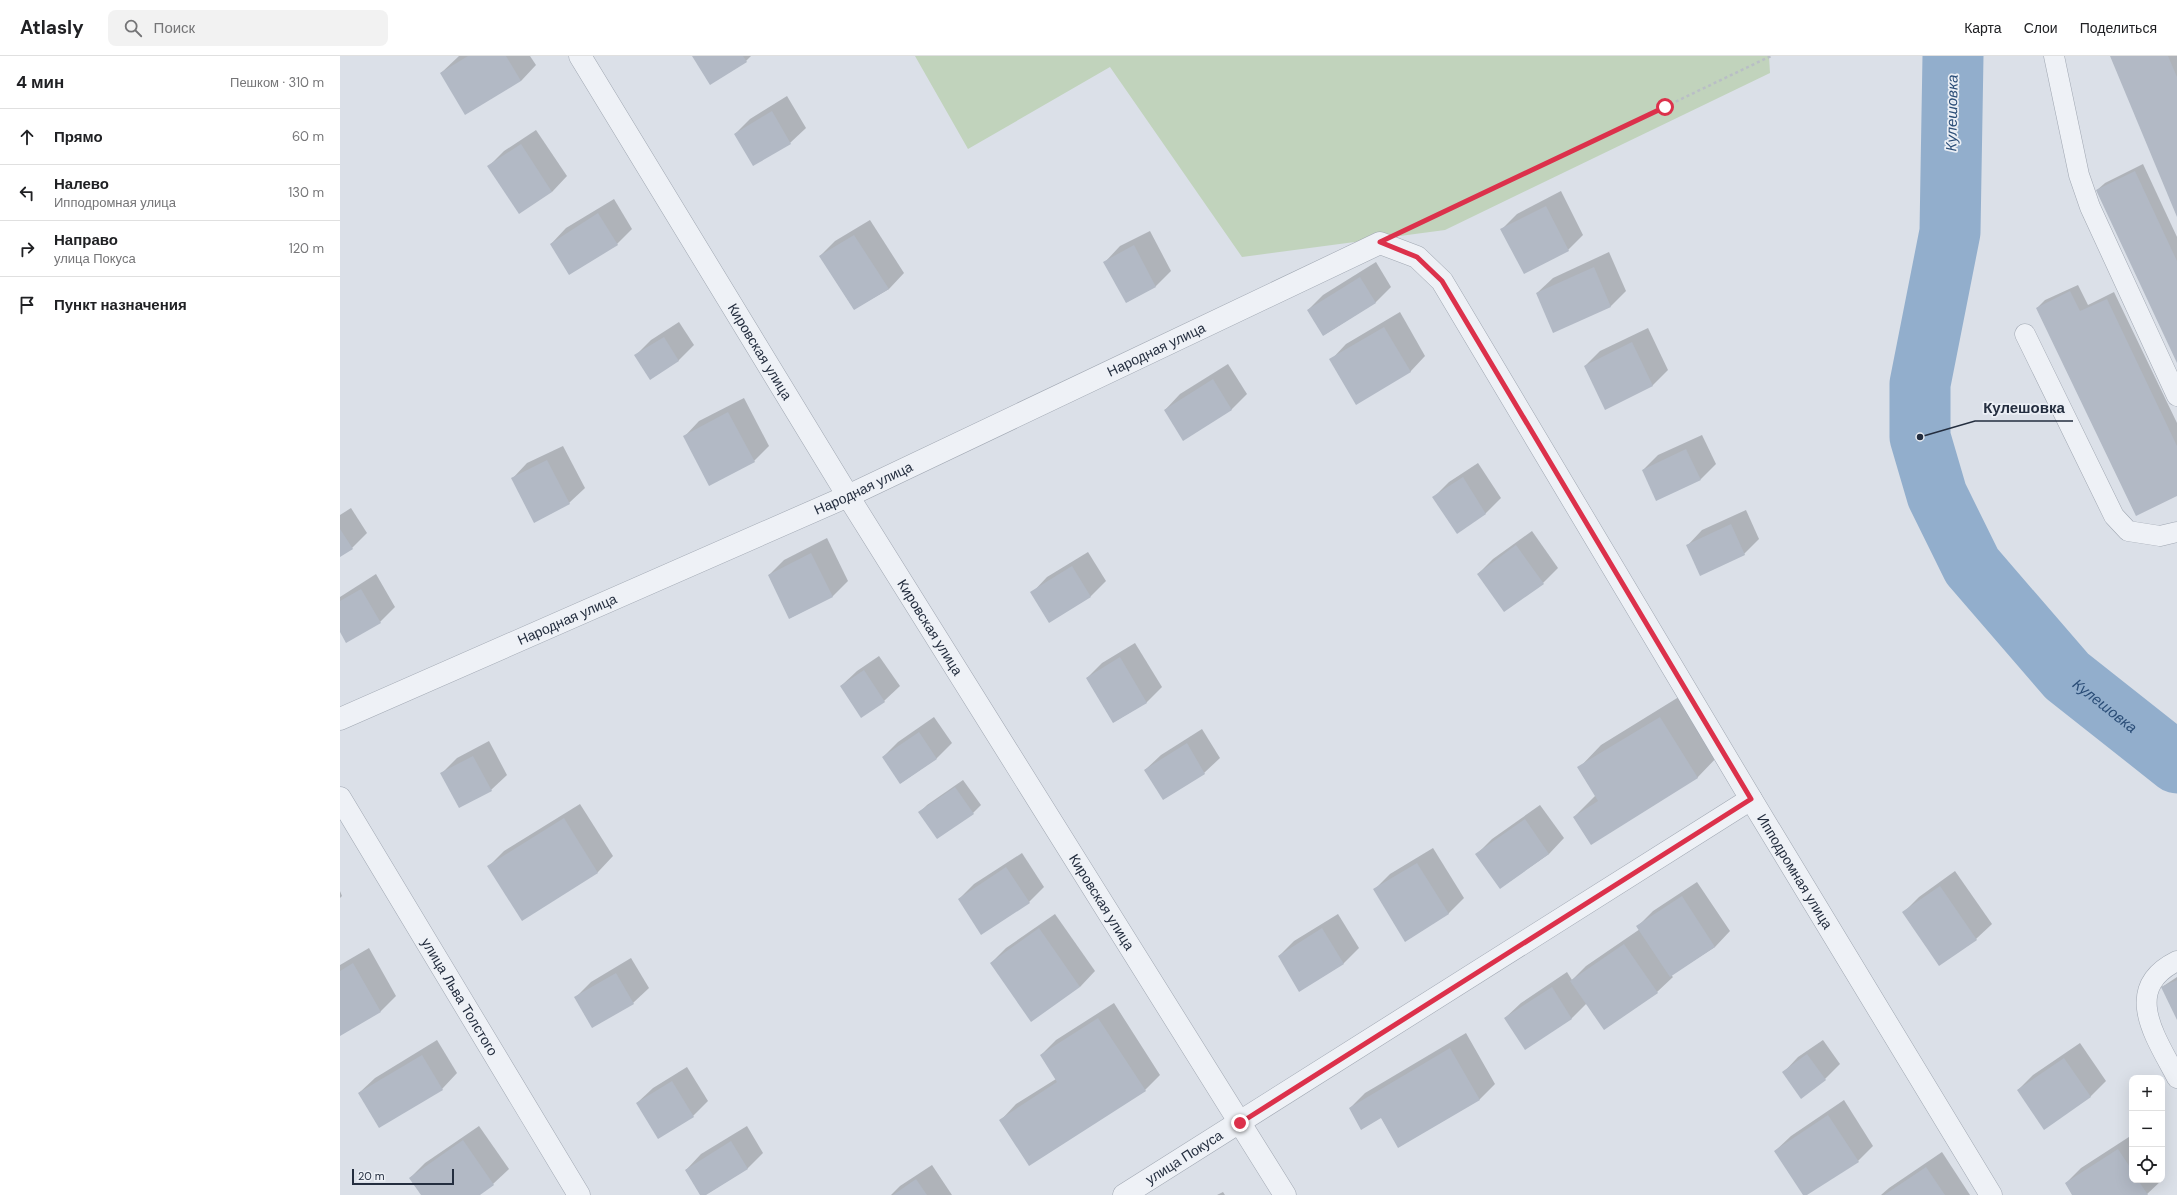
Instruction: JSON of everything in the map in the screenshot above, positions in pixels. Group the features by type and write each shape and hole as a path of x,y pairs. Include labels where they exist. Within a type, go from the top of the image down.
{"street":[{"name":"Кировская улица","path":"580,56 848,496 1285,1195"},
{"name":"Народная улица","path":"340,719 848,496 1380,242"},
{"name":"Ипподромная улица","path":"1380,242 1417,257 1442,281 1751,799 1991,1195"},
{"name":"улица Льва Толстого","path":"340,798 579,1195"},
{"name":"улица Покуса","path":"1124,1195 1751,799"}],"lane":[{"path":"2054,56 2079,175 2088,200 2177,396"},
{"path":"2025,334 2114,516 2128,531 2160,536 2177,532"},
{"path":"2177,961 2166,966 2153,983 2145,1001 2148,1020 2177,1078"}],"path":[{"path":"1380,242 1771,56"}],"green space":[{"path":"915,56 1769,56 1770,73 1445,230 1242,257 1110,67 968,149"}],"building":[{"path":"468,56 506,56 521,81 465,115 440,73"},
{"path":"692,56 743,56 747,62 710,85"},
{"path":"2110,56 2168,56 2177,77 2177,217"},
{"path":"772,111 791,144 753,166 734,134"},
{"path":"521,144 552,192 519,214 487,166"},
{"path":"2135,171 2177,261 2177,363 2096,190"},
{"path":"1546,206 1569,251 1524,274 1500,229"},
{"path":"598,213 618,245 569,275 550,244"},
{"path":"854,235 889,289 854,310 819,256"},
{"path":"1134,245 1156,287 1126,303 1103,262"},
{"path":"1594,267 1611,307 1553,333 1536,293"},
{"path":"1360,277 1376,303 1323,336 1307,310"},
{"path":"2070,291 2080,311 2107,299 2177,446 2177,496 2136,516 2036,308"},
{"path":"1384,327 1411,372 1356,405 1329,359"},
{"path":"664,337 679,361 650,380 634,355"},
{"path":"1632,342 1653,386 1605,410 1584,366"},
{"path":"1213,379 1232,410 1183,441 1164,410"},
{"path":"728,412 755,462 709,486 683,436"},
{"path":"1686,449 1701,480 1656,501 1642,470"},
{"path":"547,460 570,504 534,523 511,478"},
{"path":"1463,477 1486,514 1457,534 1432,497"},
{"path":"1731,524 1745,555 1700,576 1686,545"},
{"path":"340,529 353,549 340,557"},
{"path":"1516,545 1544,584 1504,612 1477,574"},
{"path":"811,553 833,597 789,619 768,575"},
{"path":"1072,566 1091,597 1049,623 1030,592"},
{"path":"361,589 381,623 346,643 340,632 340,601"},
{"path":"1120,657 1147,703 1113,723 1086,678"},
{"path":"864,670 885,702 861,718 840,686"},
{"path":"1660,717 1698,778 1591,845 1573,817 1598,801 1577,767"},
{"path":"919,732 937,759 900,784 882,757"},
{"path":"1187,743 1205,774 1163,800 1144,770"},
{"path":"473,756 492,791 459,808 440,773"},
{"path":"955,787 974,814 937,839 918,812"},
{"path":"564,818 598,873 522,921 487,866"},
{"path":"1525,819 1549,854 1500,889 1475,854"},
{"path":"1417,863 1449,914 1405,942 1373,889"},
{"path":"1006,867 1030,903 981,935 958,899"},
{"path":"1940,886 1977,940 1939,966 1902,912"},
{"path":"1682,896 1715,947 1670,977 1636,926"},
{"path":"1039,928 1080,987 1031,1022 990,963"},
{"path":"1322,928 1344,964 1299,992 1278,956"},
{"path":"1624,944 1658,993 1604,1030 1570,981"},
{"path":"353,963 381,1012 340,1036 340,971"},
{"path":"616,973 634,1004 592,1028 574,997"},
{"path":"2177,980 2177,1020 2161,987"},
{"path":"1552,987 1572,1019 1525,1050 1504,1018"},
{"path":"1098,1018 1146,1091 1029,1166 999,1120 1057,1082 1040,1055"},
{"path":"1450,1048 1480,1100 1398,1148 1381,1118 1361,1130 1349,1108"},
{"path":"1807,1054 1826,1080 1801,1099 1782,1072"},
{"path":"422,1055 443,1090 379,1128 358,1093"},
{"path":"2064,1058 2091,1097 2044,1130 2017,1090"},
{"path":"672,1081 694,1117 658,1139 636,1103"},
{"path":"1828,1115 1859,1162 1807,1195 1803,1195 1774,1151"},
{"path":"463,1140 494,1185 480,1195 421,1195 409,1178"},
{"path":"731,1141 748,1169 706,1195 700,1195 685,1170"},
{"path":"2118,1149 2129,1166 2129,1183 2140,1183 2148,1195 2072,1195 2065,1183"},
{"path":"1926,1167 1945,1195 1884,1195"},
{"path":"916,1179 927,1195 893,1195"}],"waterway":[{"name":"Кулешовка","path":"1953,56 1950,232 1920,384 1920,437 1937,495 1972,566 2067,676 2177,763"}],"place":[{"name":"Кулешовка","path":"1920,437"}],"route":[{"path":"1240,1123 1751,799 1442,281 1417,257 1380,242 1665,107"}]}
